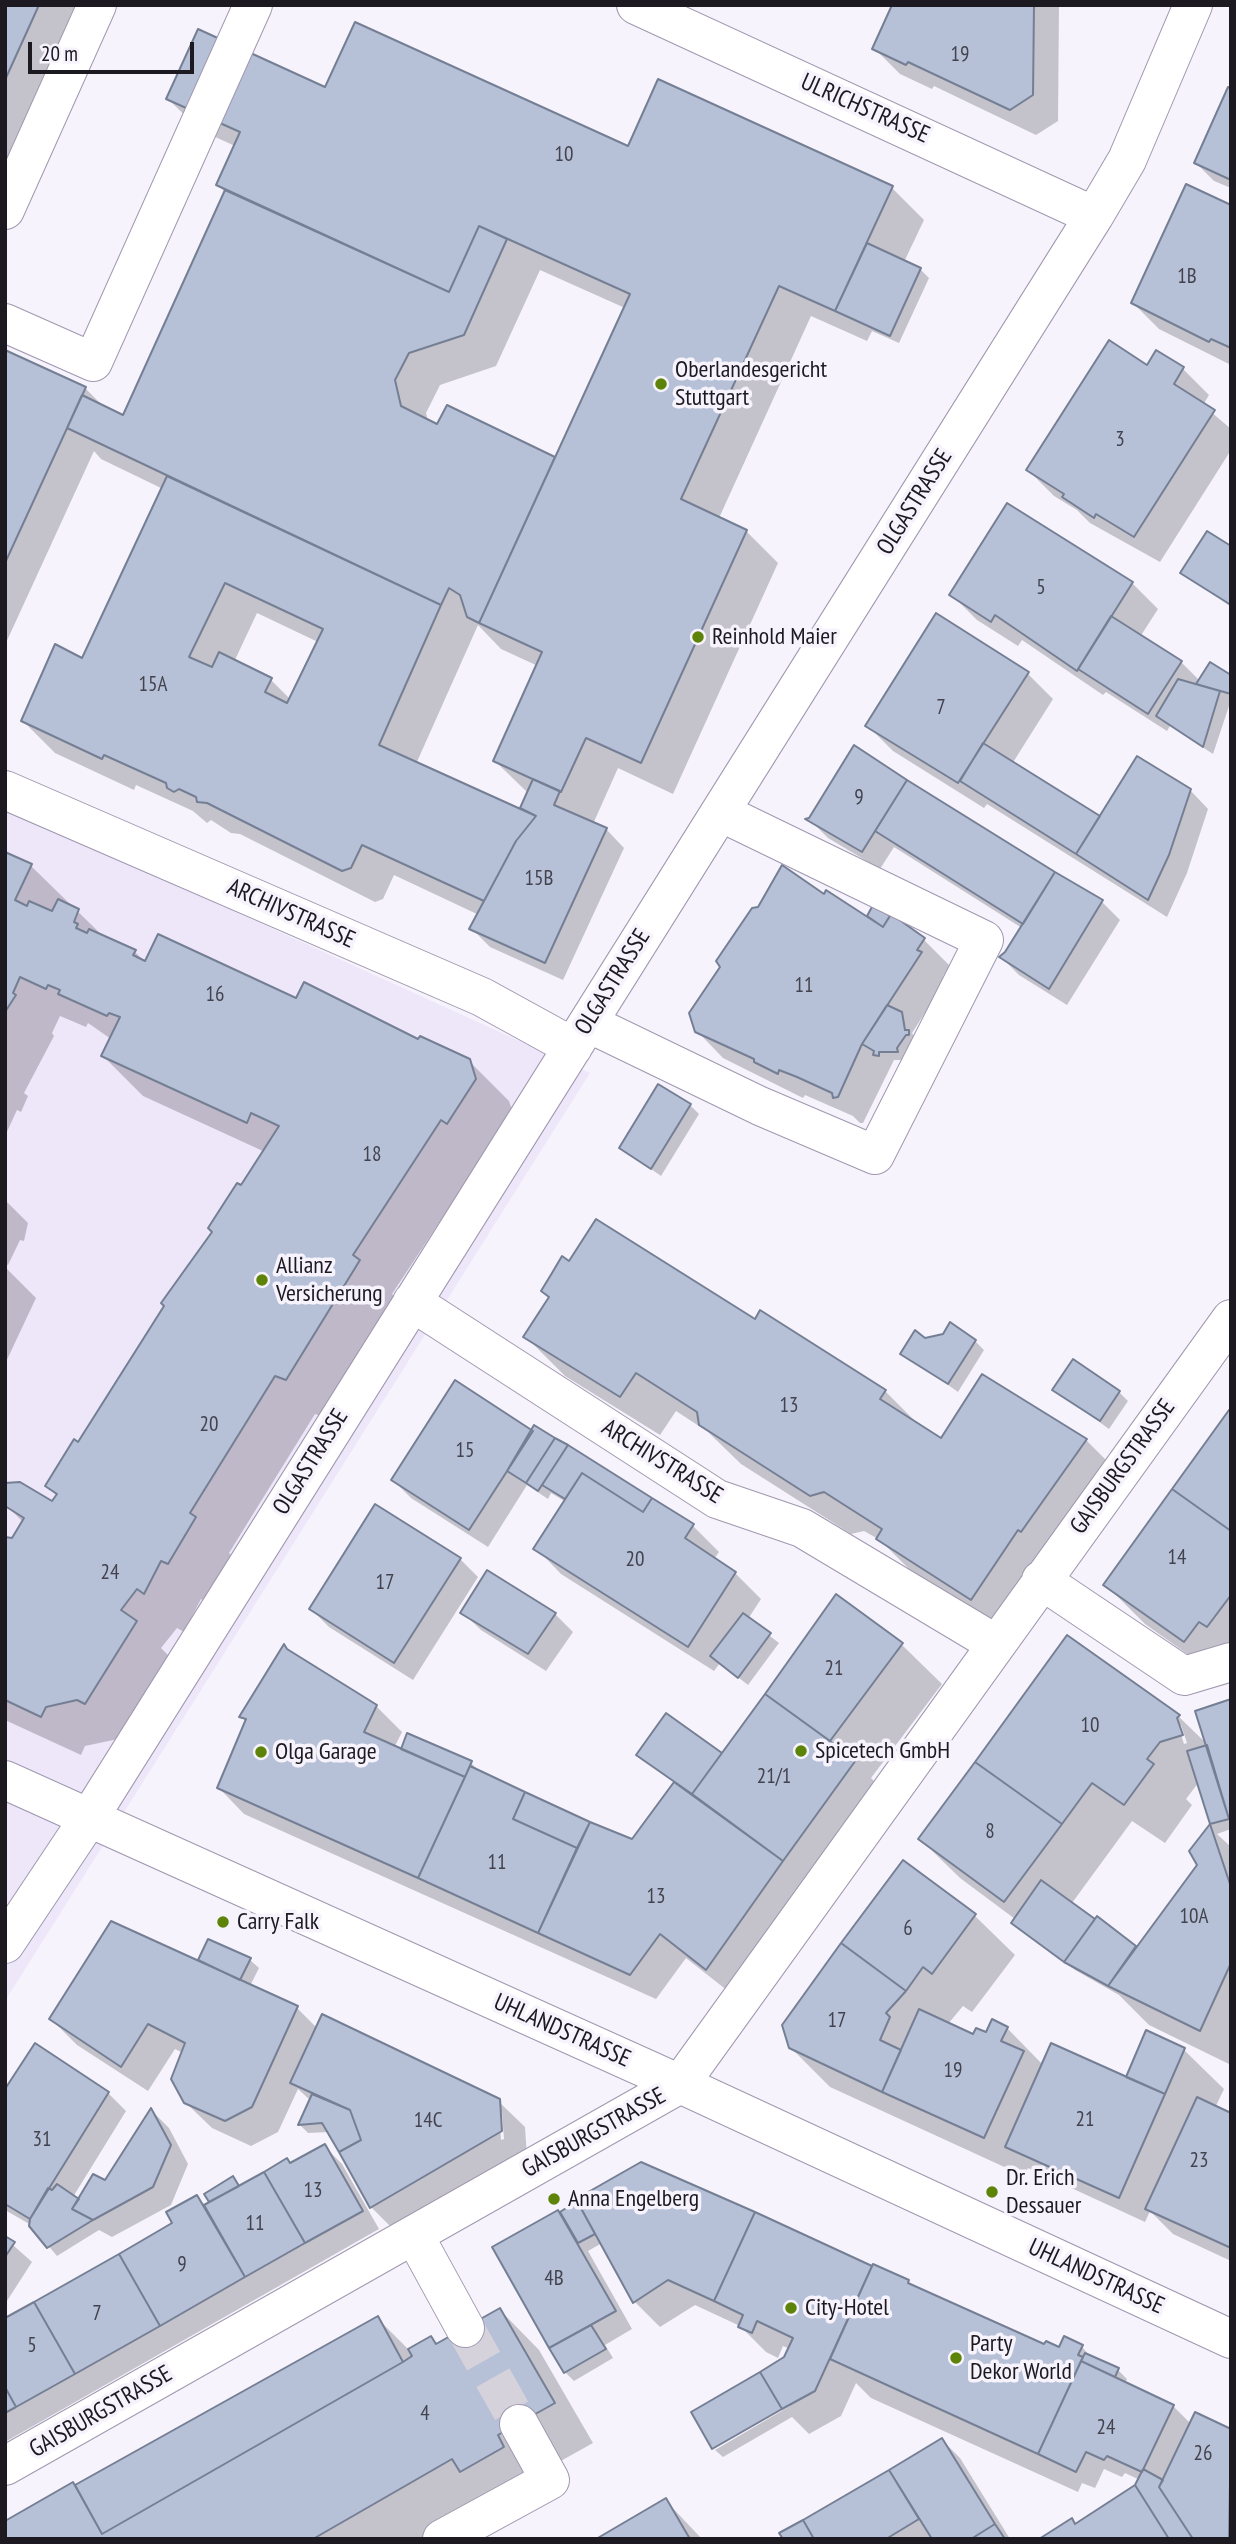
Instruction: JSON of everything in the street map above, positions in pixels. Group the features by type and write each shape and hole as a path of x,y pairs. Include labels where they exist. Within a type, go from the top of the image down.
{"street":[{"path":"5,210 97,5"},
{"path":"5,323 93,362 253,5"},
{"name":"ULRICHSTRASSE","path":"636,5 1094,216"},
{"name":"OLGASTRASSE","path":"5,1944 89,1818 1094,216 1127,160 1193,5"},
{"name":"ARCHIVSTRASSE","path":"5,790 482,997 760,1106 875,1155 984,940 720,812"},
{"name":"ARCHIVSTRASSE","path":"412,1301 717,1499 802,1528 996,1644"},
{"name":"GAISBURGSTRASSE","path":"5,2466 680,2084 1041,1580 1218,1360 1231,1319"},
{"path":"1041,1580 1184,1676 1231,1662"},
{"name":"UHLANDSTRASSE","path":"5,1780 680,2084 1231,2339"},
{"path":"414,2235 464,2328"},
{"path":"442,2539 550,2480 519,2424"}],"shaded area":[{"path":"5,807 590,1073 5,2001"}],"building":[{"path":"5,5 39,5 5,80"},
{"path":"892,5 1034,5 1033,95 1010,110 908,62 906,65 872,49"},
{"name":"Oberlandesgericht Stuttgart","path":"355,22 628,146 658,79 893,186 835,311 779,286 681,499 747,530 641,763 586,738 561,792 493,761 542,652 479,623 630,294 479,226 449,292 216,185 240,132 166,99 198,29 325,87"},
{"path":"1228,87 1231,88 1231,180 1194,163"},
{"path":"1186,184 1231,205 1231,348 1211,339 1209,342 1131,303"},
{"path":"225,190 449,292 479,226 507,239 464,335 409,353 395,380 401,406 437,424 447,405 555,457 479,623 467,617 460,595 449,588 441,605 67,428 82,395 123,415"},
{"path":"867,243 921,268 890,336 835,311"},
{"path":"1109,340 1147,365 1156,350 1184,367 1174,384 1215,410 1134,537 1096,514 1094,518 1062,497 1064,494 1026,470"},
{"path":"5,350 86,387 5,563"},
{"path":"167,476 441,605 379,745 536,816 516,841 484,901 362,845 351,868 342,871 207,803 197,802 196,797 179,789 174,792 167,788 166,783 104,755 102,759 21,721 55,644 82,658","holes":["225,583 323,629 287,703 265,692 272,678 219,652 212,667 189,657"]},
{"path":"1007,503 1133,582 1077,671 995,615 991,622 949,595"},
{"path":"1207,531 1231,546 1231,605 1180,573"},
{"path":"936,613 1029,672 958,783 865,726"},
{"path":"1111,616 1182,661 1148,714 1078,669"},
{"path":"1210,662 1231,675 1231,694 1196,684"},
{"path":"1178,679 1220,691 1203,747 1156,716"},
{"path":"983,743 1100,816 1076,854 960,781"},
{"path":"854,745 907,780 862,852 805,819 809,818"},
{"path":"1137,756 1191,789 1169,855 1148,900 1076,854"},
{"path":"533,779 560,791 554,805 607,828 545,963 469,929 516,841 536,816 520,808"},
{"path":"907,780 1055,872 1023,924 875,831"},
{"name":"Allianz Versicherung","path":"5,852 32,864 15,900 27,906 29,901 52,911 58,899 79,909 74,922 78,924 76,928 87,933 89,929 136,950 133,955 145,961 158,934 296,998 304,982 418,1039 420,1036 470,1059 476,1079 447,1124 441,1120 353,1255 360,1260 286,1380 275,1376 190,1513 196,1517 168,1564 161,1561 144,1594 137,1589 121,1610 137,1621 85,1704 77,1700 46,1707 41,1717 5,1700 5,1537 12,1538 24,1518 5,1506 5,1483 20,1482 52,1501 57,1494 45,1486 74,1439 78,1442 164,1306 161,1303 212,1232 208,1228 237,1183 241,1185 279,1126 251,1113 247,1123 101,1056 120,1017 109,1013 107,1016 58,994 60,990 48,985 46,989 20,977 13,993 16,995 5,1012"},
{"path":"782,865 824,894 826,890 883,927 891,914 925,938 917,950 922,952 862,1044 838,1097 833,1098 832,1093 779,1070 778,1074 754,1062 754,1059 695,1032 689,1013 720,967 716,961 752,908 758,907"},
{"path":"1055,872 1103,900 1049,989 999,957 1005,952"},
{"path":"873,905 890,916 883,927 867,916"},
{"path":"887,1005 902,1012 905,1030 909,1030 909,1035 906,1035 897,1048 898,1052 879,1052 879,1056 873,1055 874,1051 862,1044"},
{"path":"658,1084 691,1104 651,1169 619,1148"},
{"path":"596,1219 755,1319 760,1310 886,1390 880,1399 941,1438 982,1374 1087,1439 1021,1532 1018,1530 971,1600 876,1539 882,1529 824,1492 810,1496 699,1425 697,1412 636,1373 620,1397 523,1337 549,1297 541,1291 562,1256 569,1261"},
{"path":"950,1322 976,1340 948,1384 900,1354 915,1330 925,1338 943,1334"},
{"path":"1073,1359 1120,1391 1100,1421 1052,1390"},
{"path":"455,1380 533,1431 469,1530 391,1480"},
{"path":"1229,1410 1231,1411 1231,1531 1172,1489"},
{"path":"534,1425 555,1438 526,1483 507,1471"},
{"path":"555,1438 568,1445 538,1491 526,1483"},
{"path":"568,1445 652,1498 643,1512 582,1473 565,1499 542,1485"},
{"path":"582,1473 643,1512 652,1498 694,1524 685,1538 736,1572 688,1647 533,1549"},
{"path":"1172,1489 1231,1531 1231,1595 1207,1627 1199,1622 1184,1642 1103,1585"},
{"path":"375,1504 461,1558 394,1663 309,1609"},
{"path":"487,1570 556,1613 528,1654 460,1613"},
{"path":"836,1594 903,1643 830,1741 765,1694"},
{"path":"743,1613 771,1633 738,1678 710,1656"},
{"path":"1067,1635 1180,1715 1177,1718 1183,1735 1160,1742 1147,1759 1154,1764 1124,1805 1092,1783 1062,1824 975,1762"},
{"path":"284,1644 287,1649 377,1705 364,1732 465,1777 418,1878 217,1788 246,1719 239,1717"},
{"path":"765,1694 856,1760 783,1861 692,1794"},
{"path":"1231,1699 1231,1818 1229,1819 1195,1711"},
{"path":"666,1713 722,1753 692,1794 636,1755"},
{"path":"407,1733 472,1761 465,1777 401,1749"},
{"path":"1207,1745 1229,1819 1210,1824 1187,1751"},
{"path":"975,1762 1062,1824 1004,1902 918,1839"},
{"path":"470,1766 525,1792 513,1819 577,1848 538,1933 418,1878"},
{"path":"674,1782 783,1861 706,1970 660,1934 630,1975 538,1933 590,1822 632,1839"},
{"path":"525,1792 590,1822 577,1848 513,1819"},
{"path":"1210,1824 1231,1887 1231,1963 1200,2031 1108,1986 1197,1865 1189,1851"},
{"path":"903,1860 976,1914 932,1974 923,1967 906,1991 841,1943"},
{"path":"1041,1880 1095,1919 1064,1962 1011,1923"},
{"path":"1097,1916 1136,1946 1108,1986 1064,1962"},
{"path":"111,1921 298,2006 252,2107 225,2121 184,2103 171,2079 185,2043 148,2024 121,2067 49,2019"},
{"path":"208,1939 251,1958 240,1980 198,1960"},
{"path":"841,1943 906,1991 886,2013 890,2017 880,2040 901,2050 882,2092 789,2048 782,2025"},
{"path":"919,2009 973,2034 976,2028 986,2032 992,2019 1008,2027 1001,2041 1024,2051 984,2138 882,2092"},
{"path":"322,2014 500,2099 502,2131 370,2208 339,2152 361,2140 350,2110 290,2083"},
{"path":"1146,2030 1185,2048 1165,2094 1126,2077"},
{"path":"35,2043 109,2092 30,2219 5,2204 5,2089"},
{"path":"1051,2043 1165,2094 1119,2198 1005,2147"},
{"path":"312,2094 350,2110 361,2140 339,2152 322,2123 298,2125"},
{"path":"1197,2097 1231,2113 1231,2248 1145,2209"},
{"path":"151,2108 171,2145 153,2187 93,2220 72,2209 93,2174 105,2180"},
{"path":"325,2144 363,2211 305,2243 264,2172 287,2158 290,2163"},
{"path":"641,2162 755,2212 714,2301 668,2280 633,2303 576,2199"},
{"path":"264,2172 305,2243 245,2277 204,2205"},
{"path":"233,2176 239,2186 209,2202 204,2194"},
{"path":"57,2184 79,2199 72,2209 93,2220 47,2248 29,2226 30,2219 48,2188 52,2190"},
{"path":"197,2195 245,2277 160,2326 119,2254 172,2223 166,2212"},
{"path":"577,2201 595,2234 578,2243 560,2212"},
{"path":"558,2210 616,2311 549,2348 492,2247"},
{"name":"City-Hotel","path":"755,2212 872,2266 815,2391 782,2409 760,2372 784,2357 793,2338 757,2321 752,2333 738,2327 743,2315 714,2301"},
{"path":"5,2236 15,2242 5,2257"},
{"path":"119,2254 160,2326 75,2374 34,2302"},
{"name":"Party Dekor World","path":"873,2264 909,2280 908,2283 1044,2344 1046,2341 1059,2347 1064,2336 1083,2345 1078,2355 1083,2357 1038,2454 830,2359"},
{"path":"34,2302 75,2374 16,2407 5,2387 5,2318"},
{"path":"500,2308 555,2403 498,2435 504,2447 460,2472 452,2459 313,2539 5,2539 5,2521 73,2482 102,2534 403,2362 412,2356 408,2349 431,2336 436,2344"},
{"path":"378,2316 403,2362 102,2534 75,2485"},
{"path":"591,2325 606,2349 564,2373 549,2348"},
{"path":"1085,2353 1119,2368 1115,2377 1081,2361"},
{"path":"1081,2361 1174,2405 1142,2472 1107,2456 1104,2460 1086,2452 1076,2472 1038,2454"},
{"path":"760,2372 782,2409 712,2449 691,2412"},
{"path":"5,2387 16,2407 5,2413"},
{"path":"1195,2412 1231,2429 1229,2539 1193,2539 1159,2487"},
{"path":"942,2438 995,2524 971,2539 932,2539 889,2470"},
{"path":"1143,2469 1163,2480 1159,2487 1193,2539 1169,2539 1135,2485"},
{"path":"889,2470 919,2519 886,2539 814,2539 803,2520"},
{"path":"1135,2485 1169,2539 1039,2539 1072,2518 1075,2524"},
{"path":"666,2498 690,2539 596,2539"},
{"path":"803,2520 814,2539 783,2539 779,2533"},
{"path":"995,2524 1005,2539 971,2539"}],"tunnel":[{"path":"465,2328 519,2424"}],"place":[{"name":"Oberlandesgericht Stuttgart","path":"661,384"},
{"name":"Reinhold Maier","path":"698,637"},
{"name":"Allianz Versicherung","path":"262,1280"},
{"name":"Spicetech GmbH","path":"801,1751"},
{"name":"Olga Garage","path":"261,1752"},
{"name":"Carry Falk","path":"223,1922"},
{"name":"Dr. Erich Dessauer","path":"992,2192"},
{"name":"Anna Engelberg","path":"554,2199"},
{"name":"City-Hotel","path":"791,2308"},
{"name":"Party Dekor World","path":"956,2358"}]}
